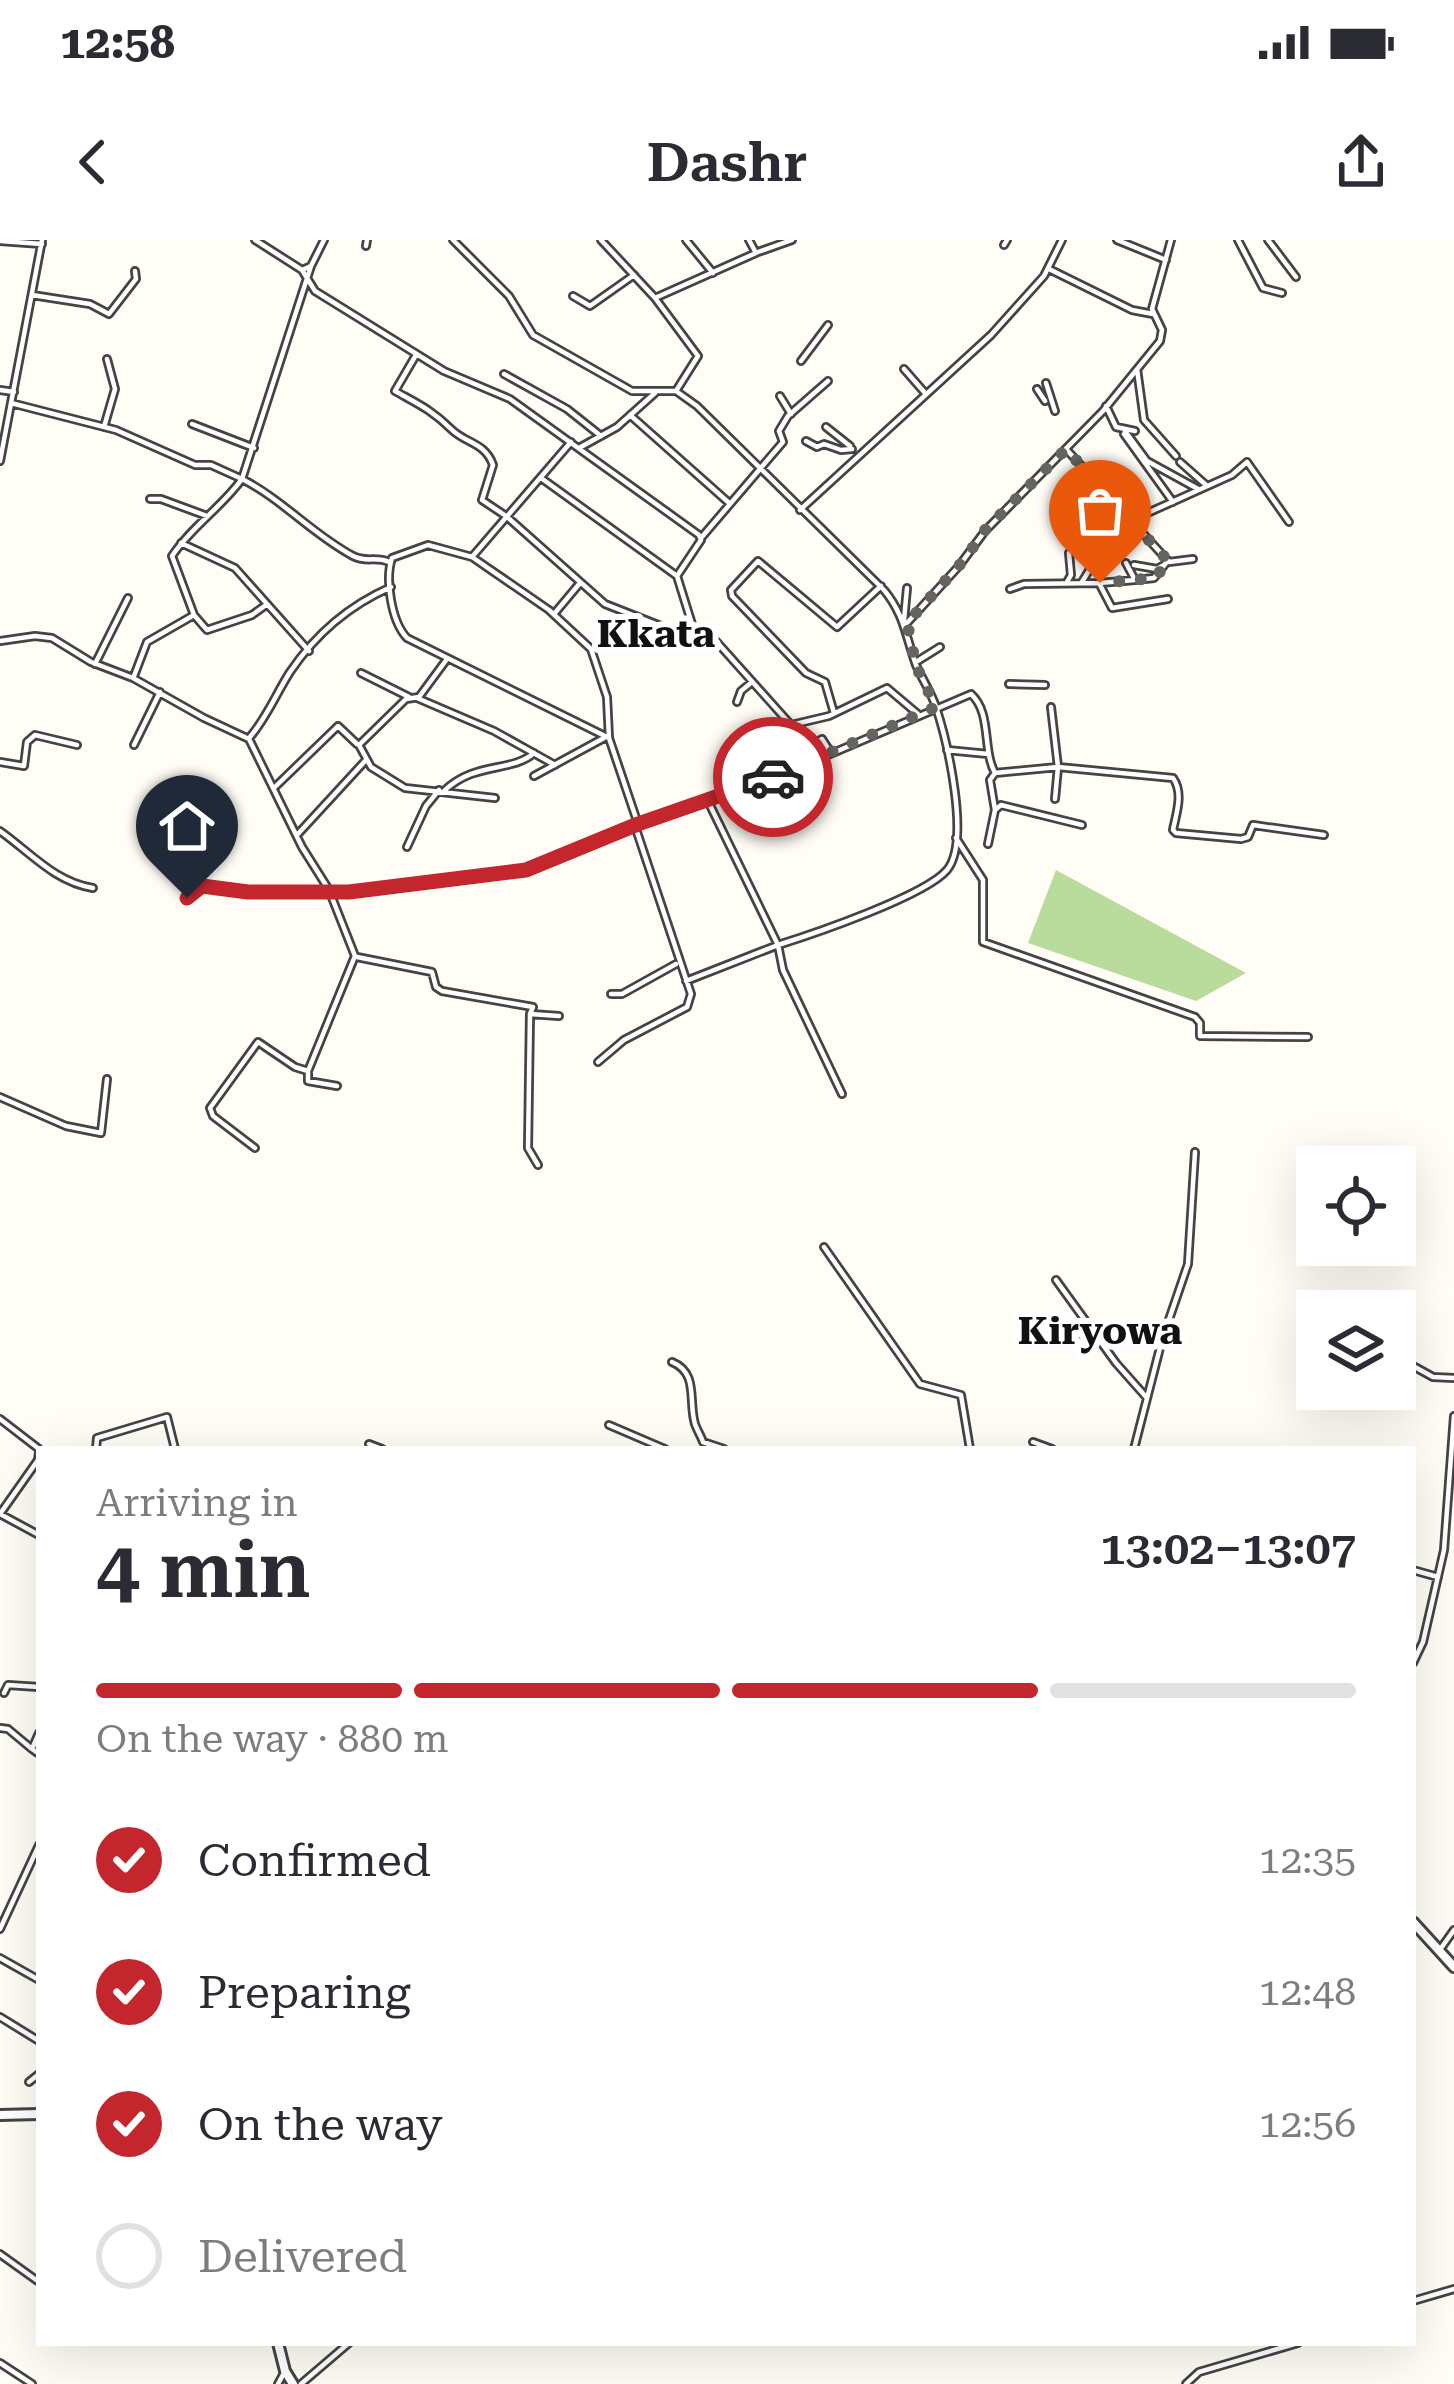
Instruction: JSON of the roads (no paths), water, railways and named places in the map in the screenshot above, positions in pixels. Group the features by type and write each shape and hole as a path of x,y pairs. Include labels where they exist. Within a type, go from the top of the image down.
{"street":[{"path":"255,240 302,270 315,291 416,355 510,399 701,538"},
{"path":"267,605 207,630 194,615 172,556 207,516 221,508 242,479 323,240"},
{"path":"453,240 509,296 533,335 632,391 676,392 697,406 881,586 906,622"},
{"path":"601,240 655,298 698,356 676,392"},
{"path":"686,240 712,273"},
{"path":"749,240 756,253"},
{"path":"655,298 792,240"},
{"path":"800,510 981,345 1048,269 1062,240"},
{"path":"1117,240 1166,260"},
{"path":"906,622 964,560 985,530 1106,406 1162,335 1153,314 1171,240"},
{"path":"1238,240 1263,288 1282,293"},
{"path":"1268,240 1296,277"},
{"path":"0,241 42,242 0,461"},
{"path":"302,270 311,266"},
{"path":"1048,269 1132,310 1153,314"},
{"path":"32,295 78,302 109,314 136,279 135,271"},
{"path":"573,296 590,306 634,275"},
{"path":"801,361 828,325"},
{"path":"416,355 395,391 438,414 455,433 486,451 493,465 481,498 616,609 719,644 791,725 834,713 887,688 920,715"},
{"path":"104,427 116,389 107,359"},
{"path":"1137,369 1144,420 1206,485"},
{"path":"904,370 925,394"},
{"path":"504,374 567,409 601,436"},
{"path":"677,577 728,502 783,442 778,431 791,414 828,381"},
{"path":"1046,383 1055,411"},
{"path":"1037,388 1045,401"},
{"path":"0,390 14,392"},
{"path":"579,448 656,393"},
{"path":"780,397 791,414"},
{"path":"11,403 104,427 195,465 211,464 273,494 293,518 355,558 380,557 389,562"},
{"path":"1106,406 1143,458 1199,490"},
{"path":"630,415 728,502"},
{"path":"192,424 254,448"},
{"path":"826,427 858,455"},
{"path":"1124,431 1135,431"},
{"path":"1124,431 1173,502"},
{"path":"806,441 817,447 852,448"},
{"path":"472,557 571,442"},
{"path":"1066,449 1168,562"},
{"path":"1132,520 1232,475 1247,462 1289,522"},
{"path":"539,477 677,577 697,637"},
{"path":"150,499 207,516"},
{"path":"1081,583 1093,564 1093,538"},
{"path":"181,543 236,568 309,651"},
{"path":"389,562 428,545 472,557 554,614 596,658 607,697 606,738 691,994 687,1007 624,1040 598,1062"},
{"path":"1066,584 1071,575 1070,553"},
{"path":"1135,580 1130,564 1156,569 1168,562 1193,559"},
{"path":"834,713 825,682 806,673 731,590 758,561 837,627 881,586"},
{"path":"389,562 403,634 606,738"},
{"path":"1010,589 1154,578 1168,562"},
{"path":"554,614 580,583"},
{"path":"1100,583 1112,608 1168,598"},
{"path":"249,739 268,716 291,670 352,606 391,587"},
{"path":"686,980 891,901 940,875 952,861 955,793 936,707 916,662 906,622 907,588"},
{"path":"95,664 128,598"},
{"path":"133,678 147,642 194,615"},
{"path":"0,641 43,635 249,739 296,836 329,890 355,956 308,1070 308,1081 337,1086"},
{"path":"916,662 940,647"},
{"path":"358,745 413,698 447,659"},
{"path":"361,673 555,765"},
{"path":"737,702 752,682"},
{"path":"1009,684 1045,685"},
{"path":"134,745 160,692"},
{"path":"187,898 202,886 248,892 349,892 531,869 971,694 983,713 995,773"},
{"path":"1052,707 1058,767 1055,800"},
{"path":"275,787 338,726 366,760 395,783 417,790 495,798"},
{"path":"0,762 24,766 27,742 35,735 77,745"},
{"path":"534,776 606,738"},
{"path":"801,745 809,747 822,740 831,753"},
{"path":"945,750 988,754"},
{"path":"407,847 426,806 457,779 482,768 519,763 534,753"},
{"path":"296,836 366,760"},
{"path":"988,844 994,810 989,780 995,773 1058,767 1173,778 1177,783 1176,833 1240,839 1248,836 1253,825 1324,835"},
{"path":"707,800 778,945 783,970 842,1094"},
{"path":"994,810 1001,806 1082,825"},
{"path":"0,831 60,880 93,888"},
{"path":"956,838 983,880 982,942 1198,1019 1200,1036 1307,1037"},
{"path":"355,956 431,972 442,991 533,1007 528,1148 538,1165"},
{"path":"611,994 622,994 679,963"},
{"path":"530,1013 559,1016"},
{"path":"255,1148 214,1116 211,1105 257,1042 295,1067 308,1070"},
{"path":"0,1097 66,1126 101,1133 107,1079"},
{"path":"1135,1446 1188,1264 1195,1152"},
{"path":"824,1246 920,1384 961,1395 970,1446"},
{"path":"1056,1280 1147,1398"},
{"path":"1026,1334 1096,1335"},
{"path":"672,1362 682,1366 691,1382 695,1424 703,1442 715,1446"},
{"path":"1416,1368 1432,1378 1454,1378"},
{"path":"1416,1657 1438,1577 1454,1416"},
{"path":"93,1446 97,1438 167,1418 174,1446"},
{"path":"0,1419 36,1448"},
{"path":"609,1425 657,1446"},
{"path":"1033,1442 1044,1446"},
{"path":"369,1444 374,1446"},
{"path":"36,1463 0,1514 36,1532"},
{"path":"1416,1571 1438,1577"},
{"path":"4,1693 8,1685 36,1687"},
{"path":"0,1727 36,1751"},
{"path":"0,1929 36,1851"},
{"path":"1416,1925 1454,1967"},
{"path":"1439,1951 1454,1930"},
{"path":"0,1958 36,1978"},
{"path":"0,2017 36,2039"},
{"path":"28,2082 36,2076"},
{"path":"0,2115 36,2114"},
{"path":"0,2254 36,2280"},
{"path":"1416,2300 1454,2289"},
{"path":"279,2346 285,2371 297,2384 345,2346"},
{"path":"1186,2384 1199,2372 1288,2346"},
{"path":"0,2362 32,2384"},
{"path":"278,2384 285,2371"}],"district":[{"name":"Kkata","path":"656,633"},
{"name":"Kiryowa","path":"1100,1330"}]}
